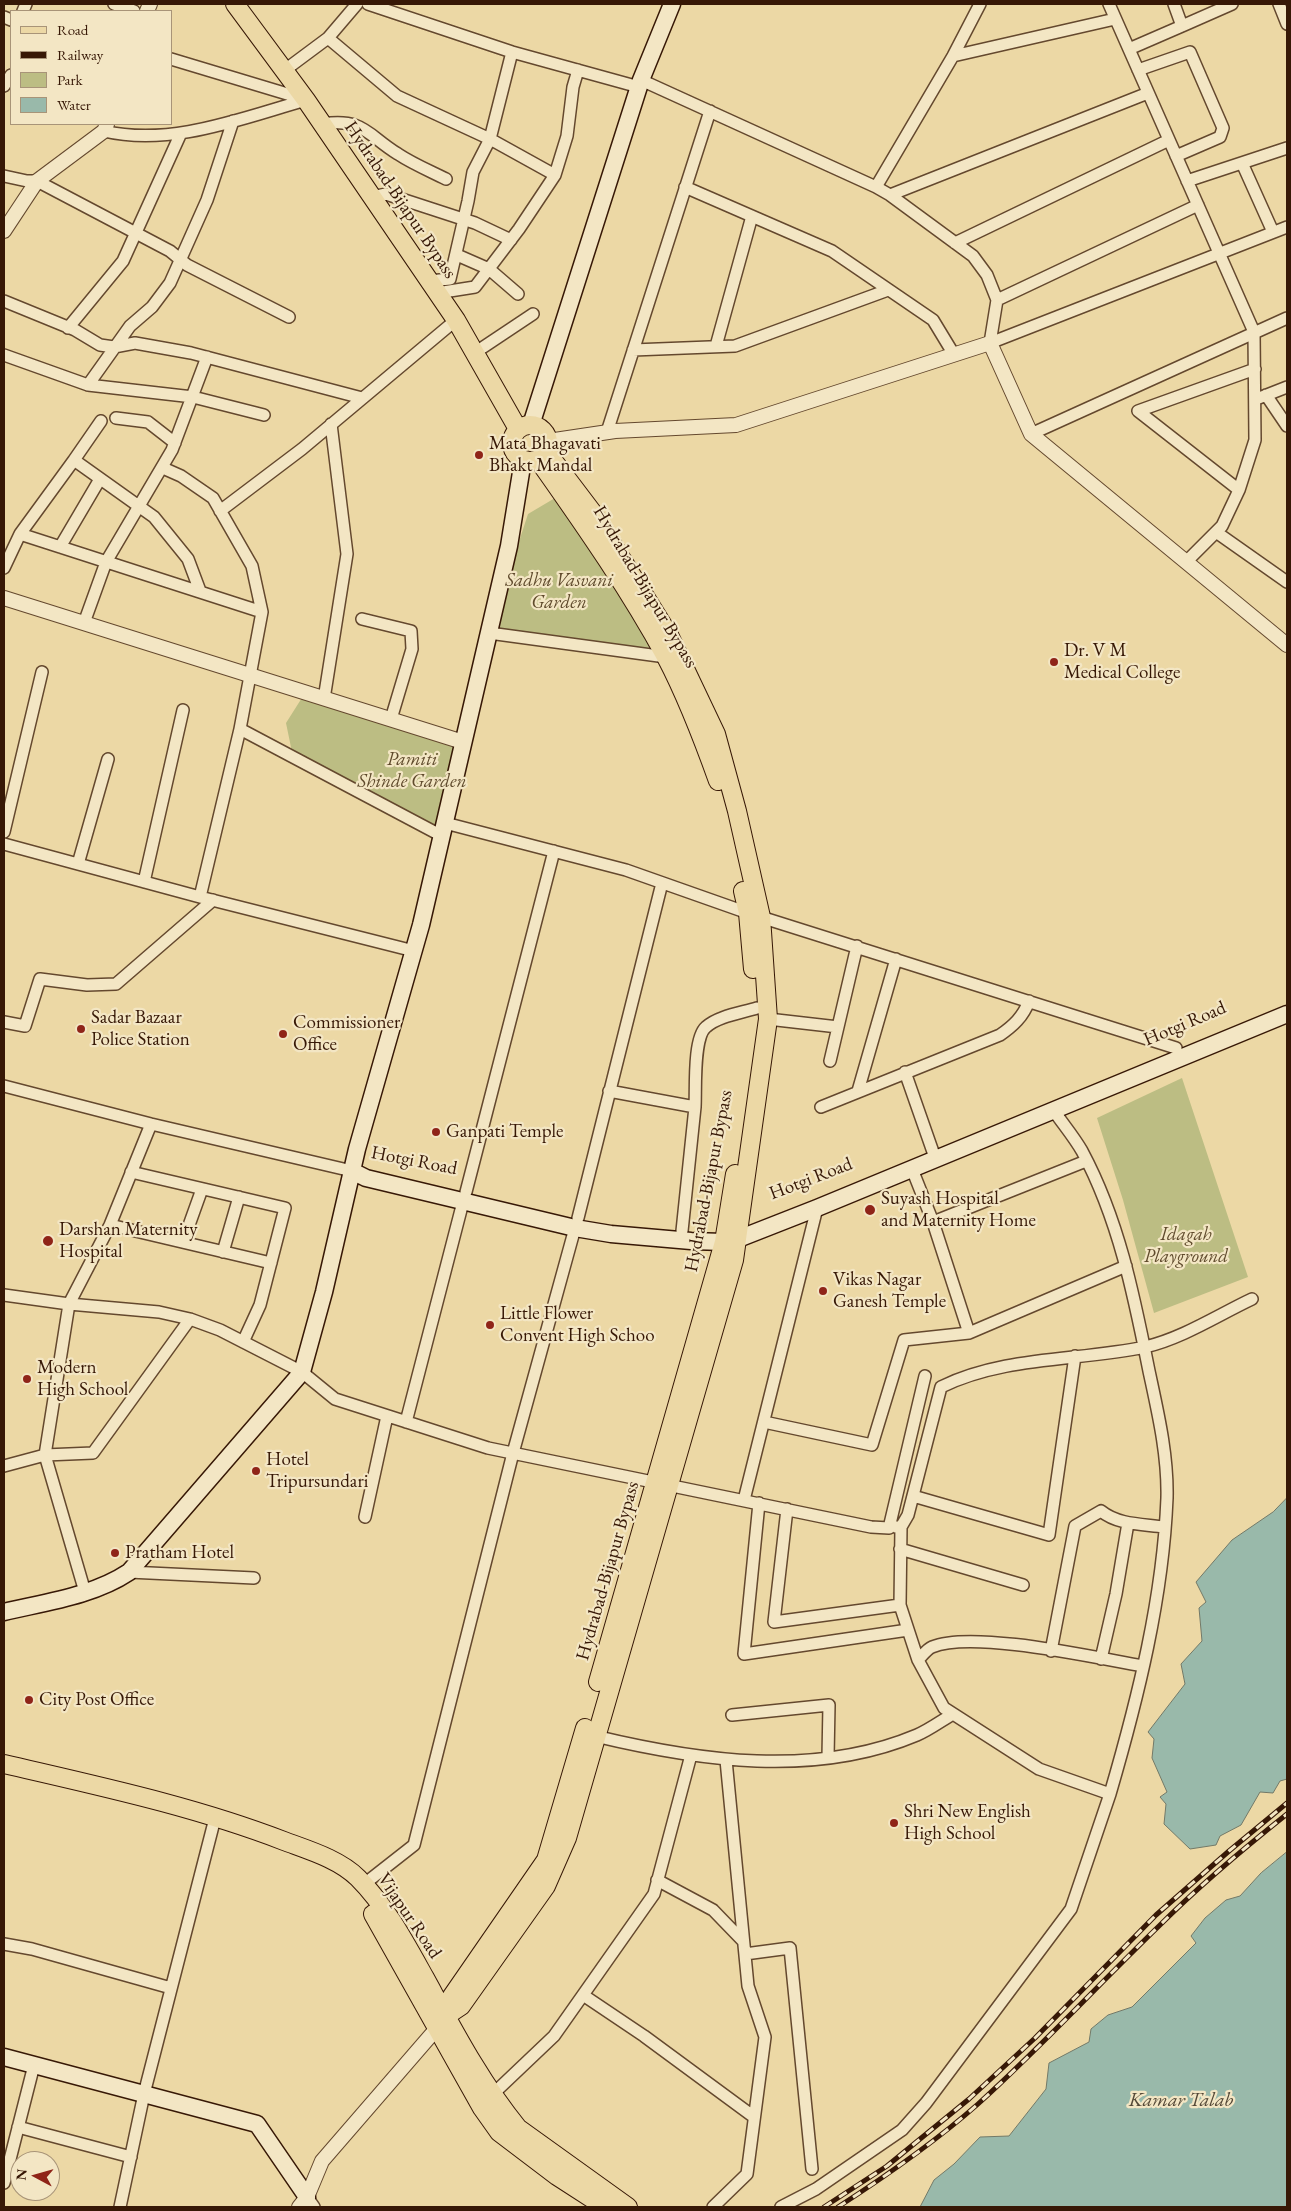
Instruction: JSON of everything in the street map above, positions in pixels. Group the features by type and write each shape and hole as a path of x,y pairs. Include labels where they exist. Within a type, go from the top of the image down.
{"main road":[{"name":"Hydrabad-Bijapur Bypass","path":"235,4 323,124 456,320 524,427"},
{"path":"539,453 517,457 511,446 514,434 524,427 640,83 672,4"},
{"path":"4,1612 86,1592 114,1582 129,1572 302,1372 324,1292 352,1171 414,951 444,829 508,546 539,453 542,430 524,427"},
{"name":"Hydrabad-Bijapur Bypass","path":"442,2022 452,1996 546,1860 661,1484 731,1235 752,1066 762,1013 755,915 720,788 701,733 666,657 603,552 539,453"},
{"path":"539,453 592,513 669,635 716,734 737,811 755,915"},
{"name":"Hotgi Road","path":"577,1223 731,1235 933,1152 1176,1048 1287,1004"},
{"name":"Hotgi Road","path":"352,1171 370,1168 465,1197 577,1223 611,1234 731,1235 817,1208 1287,1014"},
{"path":"442,2022 461,2006 546,1886 567,1838 661,1484"},
{"name":"Vijapur Road","path":"4,1764 148,1798 232,1821 335,1862 357,1877 402,1937 482,2108 499,2132 557,2176 605,2207"},
{"name":"Vijapur Road","path":"4,1774 161,1811 213,1826 338,1876 368,1905 442,2022 518,2128 628,2207"},
{"path":"4,2057 257,2124 306,2205"}],"street":[{"path":"114,4 131,10"},
{"path":"284,70 328,38 358,4"},
{"path":"368,4 421,20 512,52 578,70 640,83 710,111 890,195 973,256 986,275 997,300 990,343 1031,434 1287,645"},
{"path":"876,187 954,56 980,4"},
{"path":"1110,4 1128,49 1254,332 1255,369 1260,397 1255,440 1239,490 1222,526 1186,562"},
{"path":"1174,4 1182,26"},
{"path":"1128,49 1232,4"},
{"path":"1279,4 1287,24"},
{"path":"954,56 1115,19"},
{"path":"328,38 397,96 490,139 555,175"},
{"path":"433,287 450,279 457,255 473,172 490,139 512,52"},
{"path":"1138,70 1190,52 1223,128 1220,137 1176,156"},
{"path":"172,59 306,100"},
{"path":"433,287 475,287 511,240 555,175 567,136 572,87 578,70"},
{"path":"890,195 1148,93"},
{"path":"4,231 37,181 105,127 128,137 180,133 306,100"},
{"path":"606,432 710,111"},
{"path":"88,385 130,326 152,307 170,282 207,200 233,120"},
{"path":"323,124 341,122 356,125 404,158 446,179"},
{"path":"68,328 123,261 180,133"},
{"path":"955,243 1169,140"},
{"path":"1187,181 1287,148"},
{"path":"1242,163 1273,232"},
{"path":"4,176 37,181 170,251 180,260 289,317"},
{"path":"685,187 832,252 933,320 953,353"},
{"path":"372,197 386,194 464,220 511,240"},
{"path":"997,300 1198,204"},
{"path":"716,346 752,216"},
{"path":"539,453 606,432 736,425 953,353 990,343 1287,226"},
{"path":"457,255 489,269 518,294"},
{"path":"633,350 735,346 888,290"},
{"path":"4,302 68,328 100,345 114,347 136,343 208,357 362,398"},
{"path":"476,352 533,314"},
{"path":"1031,434 1287,318"},
{"path":"220,511 331,424 456,320"},
{"path":"4,355 88,385 192,397 264,415"},
{"path":"84,623 106,562 163,468 175,443 208,357"},
{"path":"1239,490 1138,410 1255,369"},
{"path":"1260,397 1287,387"},
{"path":"1260,397 1287,426"},
{"path":"116,418 148,422 175,443"},
{"path":"4,568 8,548 102,420"},
{"path":"324,698 348,554 331,424"},
{"path":"74,460 154,517 188,559 200,591"},
{"path":"163,468 182,476 213,498 252,566 262,612 240,730 200,896"},
{"path":"60,547 100,479"},
{"path":"1216,532 1287,582"},
{"path":"20,534 262,612"},
{"path":"4,598 464,742"},
{"path":"362,619 411,631 412,649 391,720"},
{"path":"489,633 666,657"},
{"path":"4,832 42,672"},
{"path":"144,882 183,710"},
{"path":"240,730 444,829 554,852 626,870 755,915 1176,1048"},
{"path":"78,864 108,759"},
{"path":"4,844 414,951"},
{"path":"406,1422 554,852"},
{"path":"363,1885 414,1845 513,1453 577,1223 662,883"},
{"path":"4,1022 25,1026 40,979 87,985 116,984 213,900"},
{"path":"830,1061 857,946"},
{"path":"858,1091 896,959"},
{"path":"820,1107 1000,1035 1012,1026 1024,1012 1029,1002"},
{"path":"682,1231 695,1106 698,1047 704,1027 714,1021 762,1013 838,1027"},
{"path":"905,1072 933,1152"},
{"path":"4,1086 151,1124 352,1171"},
{"path":"609,1091 695,1106"},
{"path":"781,2207 816,2189 902,2130 926,2103 1071,1909 1110,1794 1143,1666 1160,1576 1167,1463 1145,1347 1126,1266 1099,1186 1086,1161 1054,1111"},
{"path":"86,1592 46,1455 69,1304 110,1225 151,1124"},
{"path":"933,1222 1086,1161"},
{"path":"912,1169 933,1222 969,1333"},
{"path":"131,1172 285,1208 260,1305 244,1342"},
{"path":"183,1242 202,1189"},
{"path":"223,1252 239,1197"},
{"path":"744,1500 817,1208"},
{"path":"110,1225 271,1263"},
{"path":"764,1422 872,1445 904,1340 969,1333 1126,1266"},
{"path":"4,1295 69,1304 159,1312 190,1319 220,1330 302,1372 334,1399 488,1448 871,1527 901,1527"},
{"path":"1110,1794 1039,1769 944,1708 918,1660 900,1605 901,1527 908,1515 941,1387 984,1372 1075,1356 1145,1347 1172,1338 1252,1298"},
{"path":"4,1466 46,1455 93,1453 190,1319"},
{"path":"913,1496 1049,1535 1075,1356"},
{"path":"889,1528 925,1376"},
{"path":"365,1517 387,1416"},
{"path":"759,1503 744,1654 908,1630"},
{"path":"788,1509 774,1622 900,1605"},
{"path":"1051,1651 1074,1526 1101,1512 1110,1518 1128,1523 1164,1526"},
{"path":"1101,1659 1116,1594 1128,1523"},
{"path":"900,1549 1023,1585"},
{"path":"129,1572 254,1578"},
{"path":"918,1660 931,1647 958,1642 986,1642 1143,1666"},
{"path":"732,1714 829,1705 828,1757"},
{"path":"595,1736 656,1750 726,1760 778,1761 828,1757 879,1748 918,1735 953,1714"},
{"path":"493,2094 554,2036 654,1894 691,1755"},
{"path":"714,2207 747,2174 765,2037 748,1986 726,1760"},
{"path":"120,2207 144,2094 213,1826"},
{"path":"657,1880 713,1910 744,1941"},
{"path":"4,1944 32,1948 171,1988"},
{"path":"745,1954 790,1948 812,2169"},
{"path":"583,1995 644,2036 754,2117"},
{"path":"306,2205 322,2162 442,2022"},
{"path":"4,2183 34,2065"},
{"path":"18,2127 130,2157"}],"green space":[{"name":"Sadhu Vasvani Garden","path":"555,498 661,650 563,650 489,633 528,514"},
{"name":"Pamiti Shinde Garden","path":"305,693 463,742 442,836 293,757 286,723"},
{"name":"Idagah Playground","path":"1182,1078 1248,1277 1154,1313 1123,1200 1097,1118"}],"water":[{"path":"1287,1498 1287,1779 1280,1781 1273,1793 1260,1792 1241,1825 1220,1836 1216,1845 1190,1849 1164,1824 1166,1804 1160,1797 1167,1792 1152,1758 1154,1739 1148,1732 1185,1684 1181,1664 1202,1641 1199,1608 1206,1602 1196,1582 1232,1540 1273,1512"},
{"name":"Kamar Talab","path":"1287,1852 1287,2207 920,2207 934,2180 954,2164 980,2137 1009,2136 1046,2089 1049,2063 1089,2042 1091,2029 1108,2015 1132,2007 1196,1943 1191,1936 1205,1918 1226,1900 1240,1896 1261,1873"}],"railway":[{"path":"824,2207 887,2166 969,2099 1035,2038 1156,1915 1287,1803"},
{"path":"838,2207 910,2158 978,2104 1190,1897 1287,1814"}],"place":[{"name":"Mata Bhagavati Bhakt Mandal","path":"479,455"},
{"name":"Dr. V M Medical College","path":"1054,662"},
{"name":"Sadar Bazaar Police Station","path":"81,1029"},
{"name":"Commissioner Office","path":"283,1034"},
{"name":"Ganpati Temple","path":"436,1132"},
{"name":"Suyash Hospital and Maternity Home","path":"870,1210"},
{"name":"Darshan Maternity Hospital","path":"48,1241"},
{"name":"Vikas Nagar Ganesh Temple","path":"823,1291"},
{"name":"Little Flower Convent High Schoo","path":"490,1325"},
{"name":"Modern High School","path":"27,1379"},
{"name":"Hotel Tripursundari","path":"256,1471"},
{"name":"Pratham Hotel","path":"115,1553"},
{"name":"City Post Office","path":"29,1700"},
{"name":"Shri New English High School","path":"894,1823"}]}
